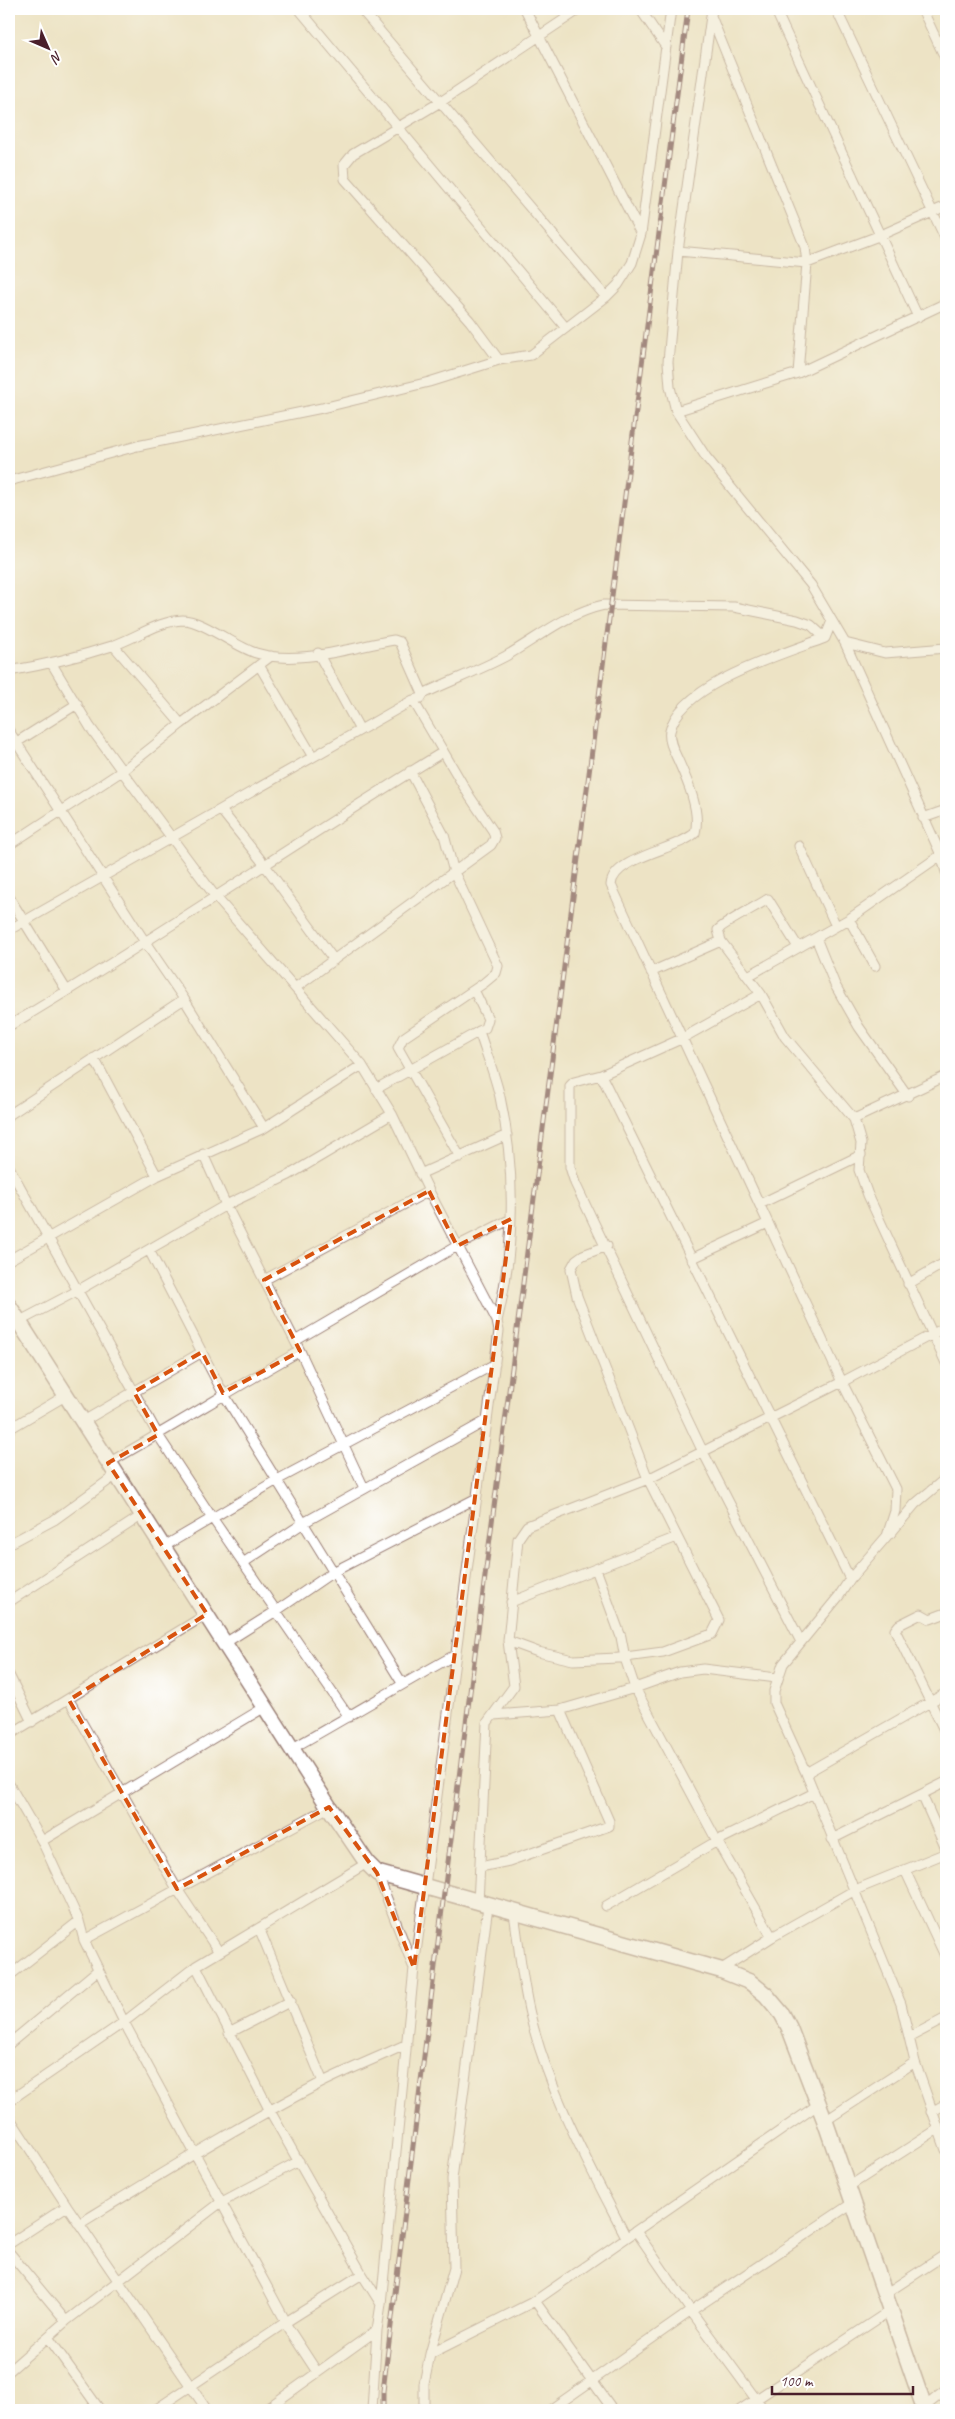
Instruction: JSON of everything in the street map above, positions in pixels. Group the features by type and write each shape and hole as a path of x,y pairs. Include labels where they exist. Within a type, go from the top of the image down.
{"main road":[{"path":"9,1306 291,1749 372,1868 426,1888 720,1970 750,1982 775,2004 789,2027 819,2104 923,2409"}],"street":[{"path":"298,9 566,328"},
{"path":"361,9 442,101 606,298"},
{"path":"525,9 641,234"},
{"path":"499,360 470,321 345,179 344,165 353,154 397,126 442,101 580,9"},
{"path":"640,9 666,47"},
{"path":"9,481 137,446 322,408 429,382 499,360 531,355 606,298 618,285 632,263 641,234 671,9"},
{"path":"775,9 918,317"},
{"path":"836,9 946,240"},
{"path":"922,9 946,60"},
{"path":"711,12 678,251 668,362 670,387 676,411 706,457 811,585 845,643 889,737 923,818 941,855 946,872"},
{"path":"711,12 805,247 807,264 798,373"},
{"path":"678,251 807,264 881,235 946,206"},
{"path":"676,411 798,373 946,303"},
{"path":"9,930 413,700 420,698 423,694 505,656 566,618 587,609 604,605 734,607 811,624 825,638"},
{"path":"9,671 52,664 114,646 173,621 186,620 254,652 271,656 292,658 394,640 400,642 423,694"},
{"path":"832,621 825,638 713,684 678,711 670,732 670,742 692,793 695,833 675,844 627,864 616,872 611,879 611,885 842,1382 896,1489 894,1511 887,1536"},
{"path":"845,643 885,653 946,648"},
{"path":"114,646 181,724"},
{"path":"318,653 360,730"},
{"path":"9,845 122,771 271,656"},
{"path":"52,664 76,704 122,771 215,896 362,1065 392,1114 428,1191 497,1321 499,1331 475,1499 426,1888 414,1968 381,2304 376,2330 372,2410"},
{"path":"259,665 313,757"},
{"path":"295,988 491,845 495,838 493,831 413,700"},
{"path":"12,744 76,704"},
{"path":"9,731 12,744 60,812 184,999 264,1128"},
{"path":"9,1026 145,942 264,864 443,752"},
{"path":"410,772 444,835 454,872 498,966 496,973 400,1043 398,1048 460,1157"},
{"path":"221,810 264,864 334,960"},
{"path":"923,818 946,810"},
{"path":"799,846 836,926"},
{"path":"748,976 849,919 941,855"},
{"path":"9,897 67,991"},
{"path":"798,947 768,899 719,927 721,941 761,994 771,1016 796,1053 814,1070 854,1119 861,1143 859,1170 868,1195 946,1363"},
{"path":"849,919 875,966"},
{"path":"816,938 835,986 854,1018 908,1096"},
{"path":"651,972 721,941"},
{"path":"376,1089 485,1028 488,1019 474,990"},
{"path":"761,994 681,1039 601,1075 574,1082 570,1086 570,1167 575,1183 607,1246 703,1452 801,1642"},
{"path":"9,1115 184,999"},
{"path":"479,1032 500,1098 507,1135 511,1219 503,1296 497,1321"},
{"path":"94,1058 158,1176"},
{"path":"9,1260 158,1176 264,1128 362,1065"},
{"path":"601,1075 850,1579"},
{"path":"854,1119 908,1096 946,1076"},
{"path":"18,1322 226,1205 289,1175 392,1114"},
{"path":"420,1174 507,1135"},
{"path":"203,1154 226,1205 300,1351 364,1488"},
{"path":"760,1204 861,1155"},
{"path":"9,1167 76,1291 158,1435 213,1519 349,1717"},
{"path":"264,1280 428,1191"},
{"path":"294,1341 457,1246 511,1219"},
{"path":"691,1258 768,1223"},
{"path":"508,1641 538,1652 573,1660 625,1658 663,1652 712,1634 719,1620 648,1479 577,1296 571,1269 576,1260 583,1255 607,1246"},
{"path":"149,1250 223,1393 305,1522 333,1572 402,1683"},
{"path":"908,1284 946,1262"},
{"path":"424,2410 424,2384 430,2354 454,2268 452,2179 483,1904 480,1867 487,1723 514,1686 508,1641 518,1539 527,1526 648,1479 842,1382 946,1327"},
{"path":"9,1544 54,1520 112,1469 158,1435 223,1393 300,1351"},
{"path":"82,1422 202,1352"},
{"path":"163,1547 278,1480 495,1364"},
{"path":"9,1429 65,1396"},
{"path":"243,1563 305,1522 486,1421"},
{"path":"946,1478 915,1504 850,1579 839,1596 783,1664 774,1692 774,1703 806,1773 902,2004 915,2062 931,2112 946,2150"},
{"path":"225,1643 333,1572 475,1499"},
{"path":"9,1602 141,1516"},
{"path":"511,1602 677,1537"},
{"path":"596,1569 621,1637 625,1658 636,1688 716,1841 772,1936"},
{"path":"946,1613 930,1619 920,1614 899,1625 895,1630 946,1734"},
{"path":"9,1735 69,1700 206,1614"},
{"path":"291,1749 349,1717 402,1683 455,1655"},
{"path":"494,1715 560,1710 636,1688 680,1672 703,1669 777,1678"},
{"path":"9,1675 32,1722"},
{"path":"806,1773 946,1693"},
{"path":"69,1700 177,1889 219,1952"},
{"path":"42,1841 122,1791 265,1707"},
{"path":"480,1867 509,1861 609,1826 610,1821 560,1710"},
{"path":"832,1839 946,1782"},
{"path":"9,1784 12,1798 42,1841 79,1921 84,1940 124,2022 285,2322 317,2372"},
{"path":"606,1906 716,1841 814,1793"},
{"path":"922,1795 946,1849"},
{"path":"84,1940 329,1807"},
{"path":"720,1970 772,1936 855,1890 946,1853"},
{"path":"9,2101 124,2022 196,1966 259,1928 372,1868 414,1968"},
{"path":"904,1870 946,1958"},
{"path":"514,1913 530,2014 558,2099 569,2127 626,2237"},
{"path":"9,1976 79,1921"},
{"path":"259,1928 323,2082"},
{"path":"196,1966 270,2111 362,2274 381,2304"},
{"path":"9,2044 98,1970"},
{"path":"229,2033 290,2001"},
{"path":"910,2037 946,2018"},
{"path":"79,2224 195,2153 270,2111 323,2082 407,2044"},
{"path":"825,2121 915,2062"},
{"path":"430,2354 535,2301 819,2104"},
{"path":"931,2112 946,2104"},
{"path":"9,2117 79,2224 208,2410"},
{"path":"848,2187 938,2129"},
{"path":"9,2371 66,2321 220,2203 299,2161"},
{"path":"550,2410 854,2202"},
{"path":"9,2244 67,2206"},
{"path":"636,2231 691,2312 764,2410"},
{"path":"9,2252 66,2321"},
{"path":"885,2294 946,2254"},
{"path":"155,2410 192,2387 285,2322 362,2274"},
{"path":"535,2301 613,2410"},
{"path":"740,2410 890,2310"},
{"path":"265,2410 376,2330"},
{"path":"48,2337 100,2410"},
{"path":"923,2409 946,2390"}],"highlighted area":[{"path":"429,1191 457,1246 511,1219 414,1968 377,1873 329,1807 177,1889 69,1700 207,1614 108,1463 158,1435 134,1392 202,1352 223,1393 300,1351 264,1280"}],"railway":[{"path":"383,2410 383,2391 444,1893 688,9"}]}
